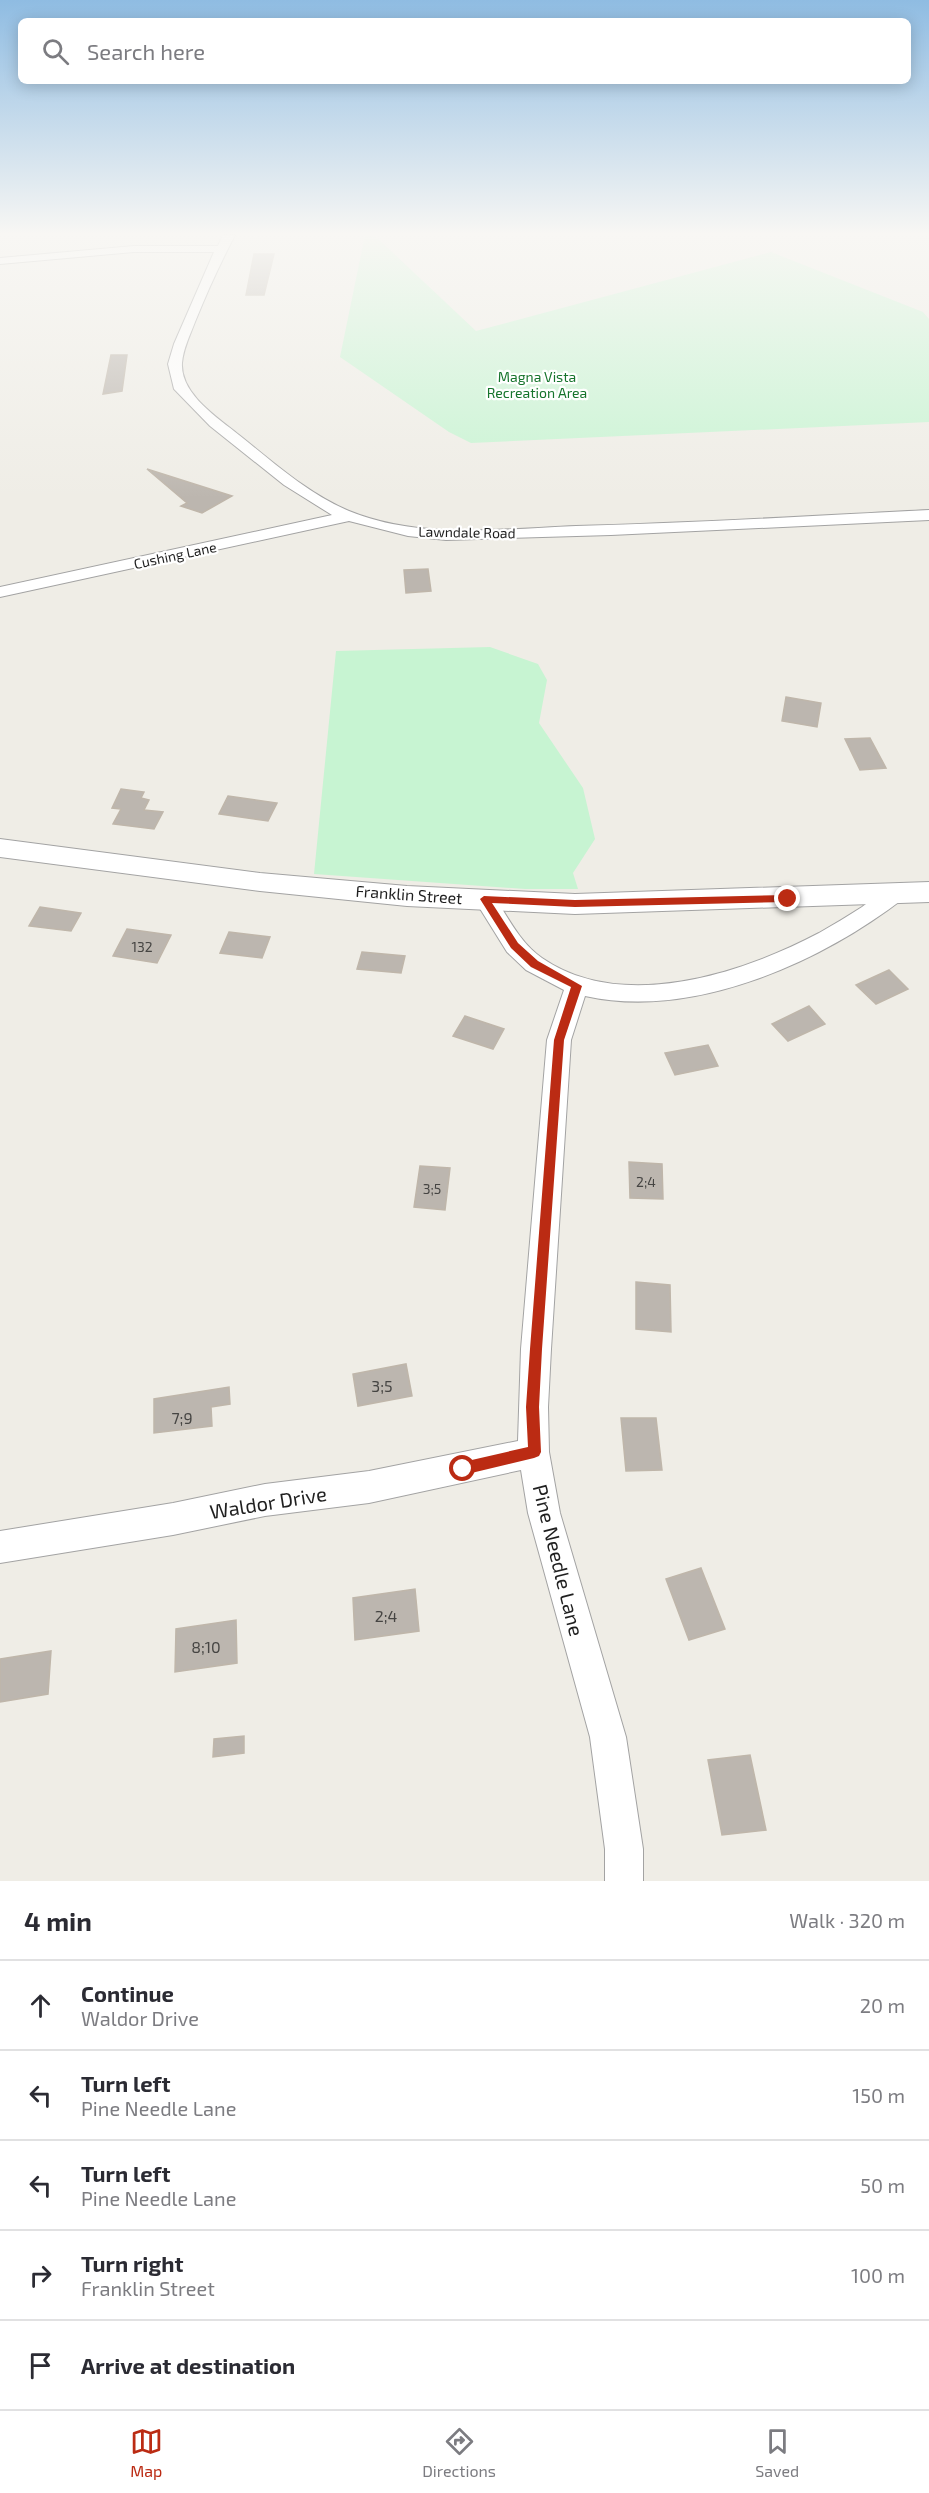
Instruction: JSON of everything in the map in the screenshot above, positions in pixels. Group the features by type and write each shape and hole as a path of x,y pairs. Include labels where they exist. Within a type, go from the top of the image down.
{"street":[{"name":"Lawndale Road","path":"190,323 177,355 176,374 181,389 215,423 290,482 322,504 349,516 408,531 456,535 929,515"},
{"name":"Cushing Lane","path":"0,592 349,516"},
{"name":"Franklin Street","path":"0,848 260,882 407,896 575,904 929,892"},
{"path":"484,899 515,946 534,964 577,986 596,992 625,994 700,987 802,951 854,923 896,893"},
{"name":"Pine Needle Lane","path":"577,986 559,1040 536,1337 534,1452 544,1513 608,1737 624,1849 624,1881"},
{"name":"Waldor Drive","path":"0,1547 173,1519 265,1500 369,1487 463,1469 534,1452"}],"green space":[{"name":"Magna Vista Recreation Area","path":"347,323 467,323 476,331 507,323 929,323 929,422 471,443 449,432 340,357"},
{"path":"490,647 538,664 547,680 539,723 583,788 595,839 573,873 578,889 525,889 314,874 336,651"}],"building":[{"path":"111,355 127,355 122,391 103,394"},
{"path":"147,469 232,496 202,513 181,506 187,503"},
{"path":"428,569 431,591 406,593 404,570"},
{"path":"786,697 821,703 817,727 782,721"},
{"path":"870,738 886,768 860,770 845,739"},
{"path":"121,789 144,792 141,798 149,800 144,810 163,812 154,829 113,824 121,809 112,808"},
{"path":"228,796 277,803 268,821 219,814"},
{"path":"40,907 81,913 71,931 29,926"},
{"path":"127,929 171,935 157,963 113,956"},
{"path":"229,932 270,937 262,958 220,953"},
{"path":"362,952 405,956 401,973 357,969"},
{"path":"889,970 908,989 876,1004 856,985"},
{"path":"809,1006 825,1024 788,1041 772,1024"},
{"path":"465,1016 504,1029 493,1049 453,1036"},
{"path":"708,1045 718,1066 675,1075 665,1053"},
{"path":"629,1162 662,1164 663,1199 630,1198"},
{"path":"420,1166 450,1168 445,1210 414,1207"},
{"path":"636,1282 670,1285 671,1332 636,1329"},
{"path":"406,1364 412,1396 358,1406 353,1374"},
{"path":"229,1387 230,1404 211,1407 212,1426 154,1433 154,1399"},
{"path":"621,1418 656,1418 662,1470 626,1471"},
{"path":"701,1568 725,1629 689,1640 666,1579"},
{"path":"415,1589 419,1631 355,1640 353,1598"},
{"path":"236,1620 237,1663 175,1672 176,1629"},
{"path":"51,1651 48,1694 0,1702 0,1659"},
{"path":"244,1736 244,1753 213,1757 214,1739"},
{"path":"750,1755 766,1830 722,1835 708,1760"}],"route":[{"path":"463,1469 534,1452 533,1407 540,1280 559,1040 577,986 534,964 515,946 484,899 575,904 788,899"}]}
